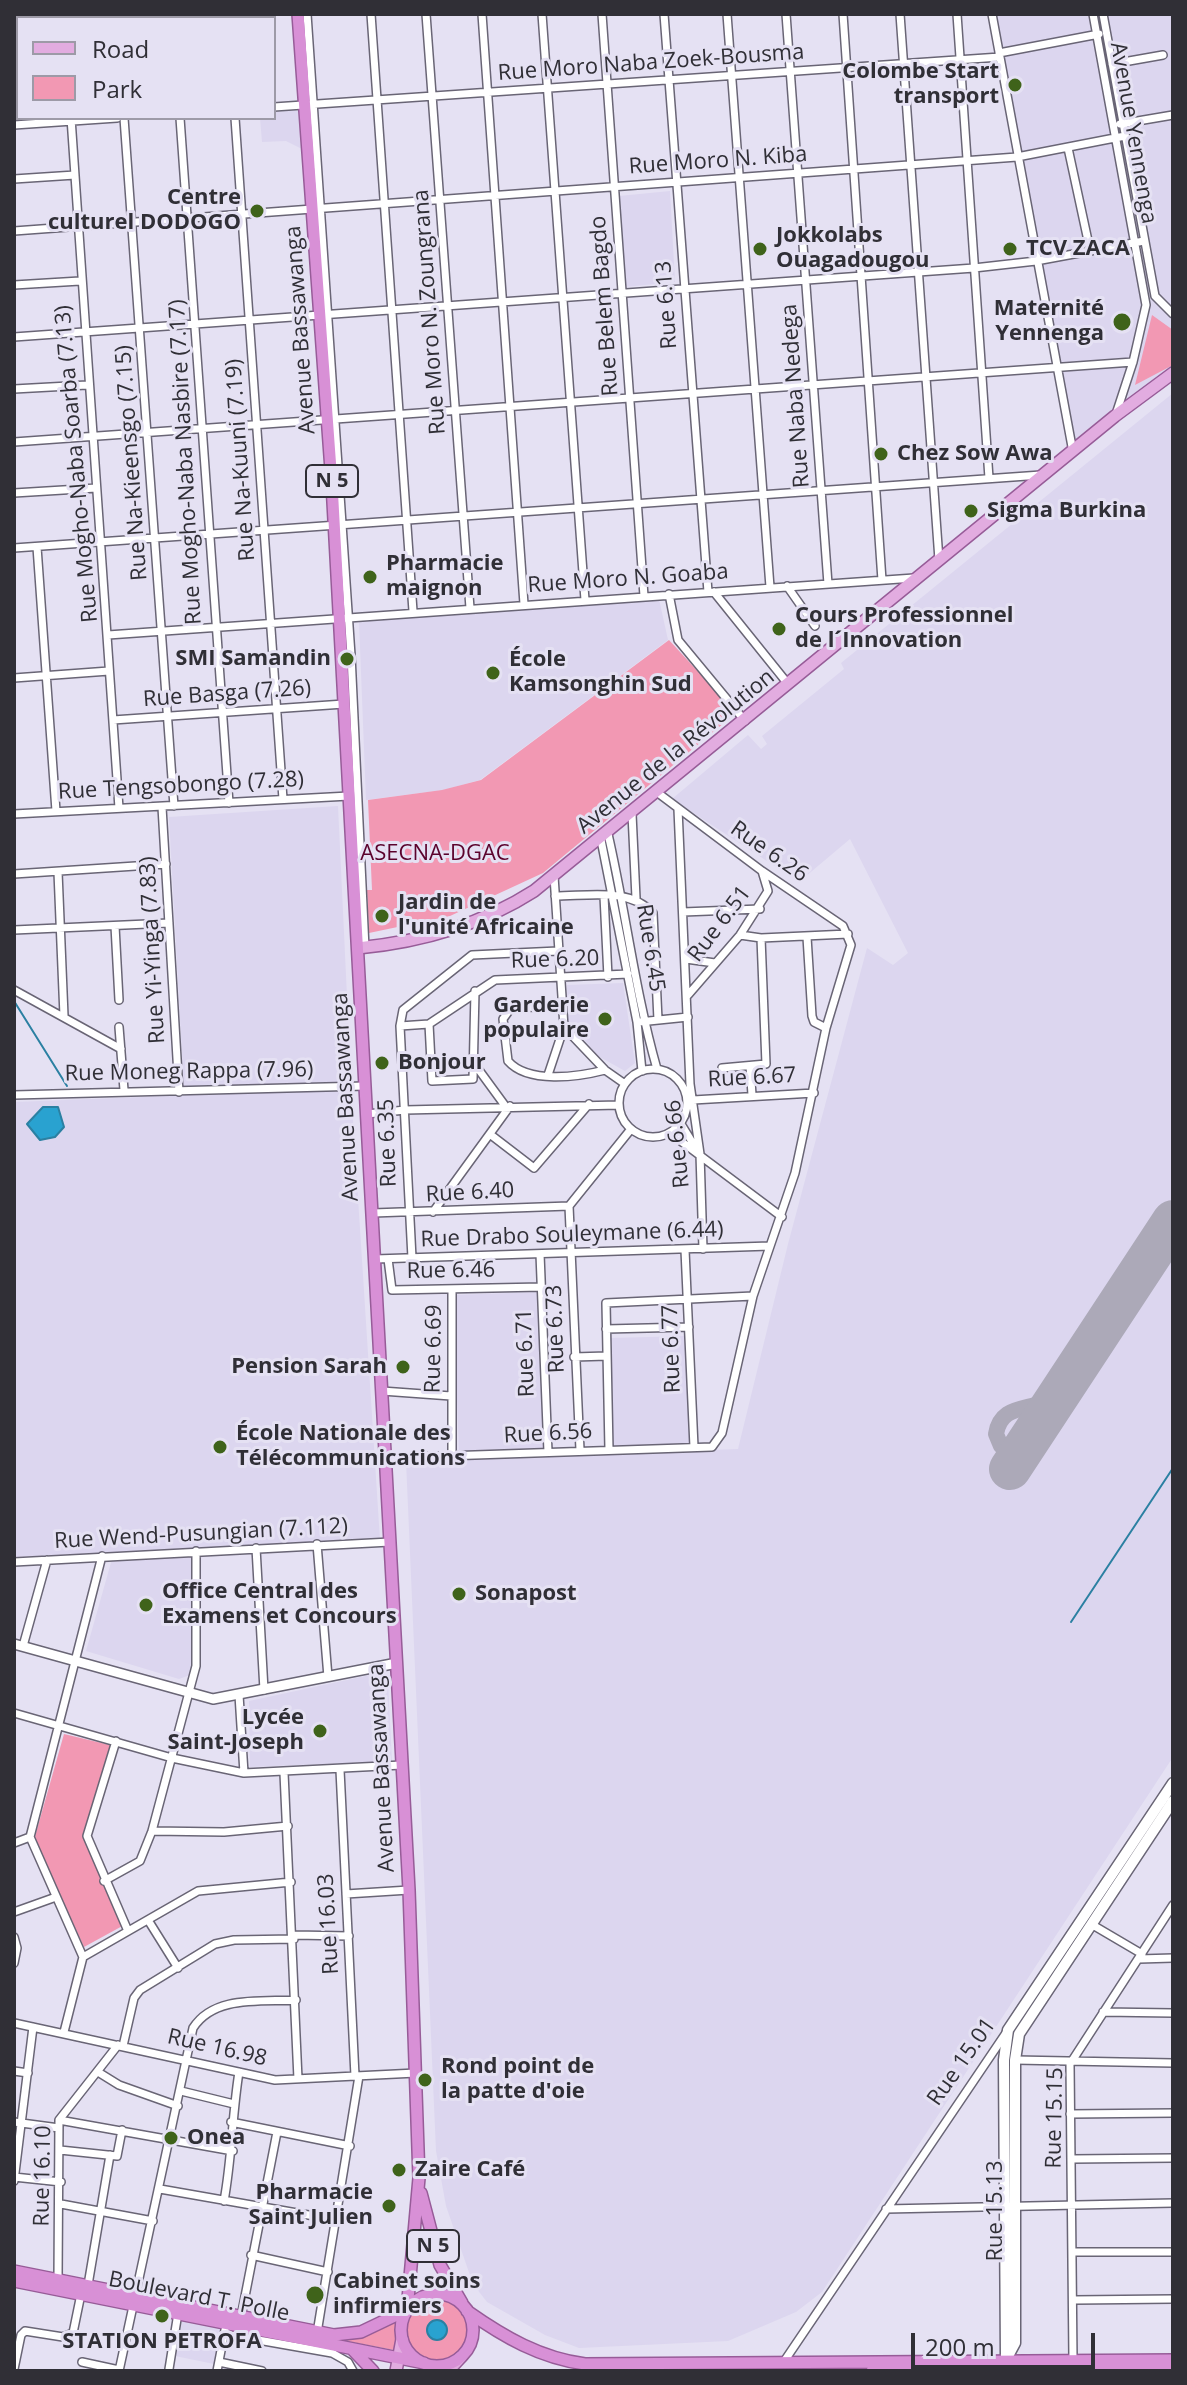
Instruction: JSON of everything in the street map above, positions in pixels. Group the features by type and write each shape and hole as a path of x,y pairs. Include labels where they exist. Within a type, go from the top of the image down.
{"highway":[{"name":"Avenue Bassawanga","path":"298,14 309,104 332,419 349,796 361,948 365,1086 373,1213 382,1259 382,1391 409,1890 419,2178 407,2310"},
{"name":"Avenue Bassawanga","path":"419,2178 435,2253 466,2309"},
{"name":"Boulevard T. Polle","path":"14,2271 58,2280 85,2290"},
{"name":"Boulevard T. Polle","path":"14,2281 85,2290 342,2336 361,2332 407,2310"},
{"name":"N 5","path":"402,2339 401,2326 407,2310 419,2299 436,2294 449,2296 523,2346 563,2360 602,2364 1173,2360"},
{"name":"Boulevard T. Polle","path":"134,2299 225,2328 348,2347 397,2365 428,2365 453,2370"},
{"path":"402,2339 408,2352 428,2365 448,2364 461,2357 473,2333 466,2309"},
{"path":"348,2347 373,2371"},
{"path":"872,2371 1173,2368"}],"main road":[{"path":"27,16 53,14"},
{"name":"Avenue de la Révolution","path":"361,948 419,938 475,921 520,900 554,876 1115,416 1173,373"},
{"name":"Rue 15.01","path":"1010,2060 1020,2030 1173,1783"},
{"name":"Rue 15.01","path":"1008,2030 1173,1801"},
{"path":"1008,2030 1010,2060"},
{"name":"Rue 15.13","path":"1006,2360 1015,2343 1010,2207 1010,2060"},
{"path":"397,2365 402,2339"},
{"path":"453,2370 461,2357"},
{"path":"992,2371 1006,2360"}],"street":[{"path":"307,14 309,104"},
{"path":"371,14 413,611"},
{"name":"Rue Moro N. Zoungrana","path":"426,14 470,608"},
{"path":"482,14 524,604"},
{"path":"542,14 585,600"},
{"name":"Rue Belem Bagdo","path":"602,14 644,596"},
{"name":"Rue 6.13","path":"664,14 700,500 711,592"},
{"path":"727,14 770,587"},
{"name":"Rue Naba Nedega","path":"786,14 828,584"},
{"path":"843,14 882,580"},
{"path":"900,14 939,562"},
{"path":"957,14 989,478"},
{"path":"992,14 1073,452"},
{"name":"Avenue Yennenga","path":"1093,14 1114,125 1121,137 1155,296 1173,314"},
{"name":"Avenue Yennenga","path":"1103,14 1123,124 1121,137 1134,243 1146,305 1133,362"},
{"name":"Rue Moro Naba Zoek-Bousma","path":"276,107 960,59 999,55 1107,33"},
{"path":"1112,64 1163,55"},
{"path":"1114,125 1173,115"},
{"path":"14,125 72,120"},
{"name":"Rue Mogho-Naba Soarba (7.13)","path":"72,120 87,385 119,808"},
{"name":"Rue Na-Kieensgo (7.15)","path":"124,120 174,806"},
{"name":"Rue Mogho-Naba Nasbire (7.17)","path":"180,120 204,429 213,626 229,803"},
{"name":"Rue Na-Kuuni (7.19)","path":"235,120 283,799"},
{"name":"Rue Moro N. Kiba","path":"14,231 1017,157 1121,137"},
{"path":"1068,148 1090,250"},
{"path":"14,179 75,175"},
{"path":"14,337 974,268 1036,261 1144,241"},
{"path":"14,285 80,281"},
{"path":"14,442 1133,362 1115,416"},
{"path":"14,389 87,385"},
{"path":"14,548 1045,474"},
{"path":"14,493 96,488"},
{"path":"37,547 56,811"},
{"name":"Rue Moro N. Goaba","path":"108,635 343,615 920,578"},
{"path":"787,586 815,626"},
{"path":"711,592 789,685"},
{"path":"669,594 678,640 745,721"},
{"path":"343,615 361,948"},
{"path":"14,678 109,671"},
{"name":"Rue Basga (7.26)","path":"113,720 344,704"},
{"name":"Rue 6.26","path":"658,793 762,871 843,926 848,934"},
{"name":"Rue Tengsobongo (7.28)","path":"14,814 349,796"},
{"name":"Rue Yi-Yinga (7.83)","path":"162,807 179,1092"},
{"name":"Rue 6.66","path":"678,809 690,1084 699,1153 703,1249"},
{"path":"632,814 636,898"},
{"name":"Rue 6.45","path":"604,837 618,895 640,1022 642,1071"},
{"path":"14,874 166,864"},
{"name":"Rue 6.51","path":"688,995 760,909 768,891 762,871"},
{"path":"58,872 64,1016"},
{"path":"548,1075 564,1027 554,876"},
{"path":"555,896 618,895 636,898 653,913 658,1020"},
{"path":"604,896 608,977"},
{"path":"683,912 760,909"},
{"path":"14,930 169,923"},
{"path":"115,926 119,1000"},
{"path":"609,1450 606,1329 609,1301 753,1296 782,1217 814,1093 826,1028 851,945 848,934 761,938 740,935"},
{"path":"807,937 812,1016 814,1022 826,1028"},
{"path":"722,1068 763,1066 767,1061 761,938"},
{"path":"475,991 475,1076 469,1081 432,1081 429,1024 400,1026 403,1010 472,955 558,951"},
{"path":"686,959 715,963"},
{"name":"Rue 6.20","path":"429,1024 495,980 608,977 630,971"},
{"path":"14,990 121,1049"},
{"path":"561,1006 511,1008 503,1019 508,1061 522,1072 548,1075 605,1070"},
{"path":"640,1022 688,1017"},
{"name":"Rue 6.45","path":"640,1022 657,1069"},
{"name":"Rue 6.35","path":"400,1026 412,1258"},
{"path":"119,1027 124,1090"},
{"path":"564,1027 605,1070 625,1084"},
{"path":"474,1064 508,1107"},
{"path":"750,1066 752,1095"},
{"path":"657,1069 676,1078 684,1088 687,1109 681,1124 670,1133 651,1137 631,1129 619,1105 625,1084 642,1071 657,1069"},
{"name":"Rue Moneg Rappa (7.96)","path":"14,1095 365,1086"},
{"name":"Rue 6.67","path":"693,1100 814,1093"},
{"path":"491,1135 534,1168 589,1104"},
{"path":"367,1114 405,1110 619,1105"},
{"path":"433,1212 491,1135 508,1107"},
{"path":"681,1124 699,1153"},
{"path":"569,1206 631,1129"},
{"path":"670,1133 782,1217"},
{"name":"Rue 6.40","path":"373,1213 569,1206"},
{"name":"Rue 6.73","path":"569,1206 580,1450"},
{"name":"Rue Drabo Souleymane (6.44)","path":"382,1259 770,1246"},
{"name":"Rue 6.77","path":"685,1250 694,1447"},
{"name":"Rue 6.71","path":"540,1254 548,1452"},
{"name":"Rue 6.46","path":"382,1259 392,1290 542,1287"},
{"name":"Rue 6.69","path":"452,1290 452,1457"},
{"name":"Rue 6.56","path":"386,1458 712,1447 722,1433 753,1296"},
{"path":"606,1329 689,1327"},
{"path":"574,1357 607,1356"},
{"path":"382,1391 451,1396"},
{"name":"Rue Wend-Pusungian (7.112)","path":"14,1562 390,1542"},
{"path":"317,1544 328,1677"},
{"path":"256,1548 264,1690"},
{"path":"104,1881 140,1861 152,1831 196,1666 196,1551"},
{"path":"64,2032 83,1957 30,1837 102,1556"},
{"path":"47,1560 18,1645 213,1699 397,1663"},
{"path":"239,1695 244,1773"},
{"path":"14,1713 172,1758 244,1773 402,1765"},
{"path":"116,1741 87,1836 128,1931"},
{"name":"Rue 16.03","path":"317,2333 350,2146 357,2076 340,1770"},
{"path":"284,1773 294,1937 298,2079"},
{"path":"152,1831 215,1833 288,1826"},
{"path":"14,1843 30,1837"},
{"path":"83,1957 206,1888 291,1882"},
{"path":"346,1894 409,1890"},
{"path":"14,1912 56,1897"},
{"name":"Rue 15.15","path":"1073,2360 1070,2064 1173,1906"},
{"path":"148,1920 178,1968"},
{"path":"1086,1921 1140,1956 1173,1958"},
{"name":"Rue 16.10","path":"58,2280 61,2204 59,2124 120,2046 134,1998 140,1990 225,1941 349,1936"},
{"path":"14,1937 17,1948 14,1963"},
{"path":"82,2362 119,2370 193,2028 200,2018 215,2007 296,2000"},
{"path":"1103,2012 1173,2013"},
{"name":"Rue 16.98","path":"14,2023 186,2058 275,2080 416,2073"},
{"path":"33,2027 18,2123 14,2178 61,2182"},
{"name":"Rue 15.01","path":"783,2363 1008,2030"},
{"path":"1010,2060 1070,2064 1173,2063"},
{"path":"14,2071 28,2073"},
{"path":"98,2072 119,2085 178,2106"},
{"path":"224,2201 233,2151 231,2122 239,2072"},
{"path":"181,2091 234,2104"},
{"path":"1070,2114 1173,2113"},
{"path":"231,2122 350,2146"},
{"path":"18,2123 122,2130 233,2151"},
{"path":"60,2150 110,2155 119,2153 122,2130"},
{"path":"241,2317 277,2132"},
{"path":"14,2369 16,2346 25,2331 63,2337 73,2333 102,2214 110,2155"},
{"path":"1072,2159 1173,2158"},
{"path":"160,2189 337,2220"},
{"path":"886,2209 1173,2203"},
{"path":"61,2204 153,2221"},
{"path":"1073,2252 1173,2252"},
{"path":"251,2255 328,2272"},
{"path":"1074,2300 1173,2299"},
{"path":"169,2369 178,2313"},
{"path":"262,2371 218,2367 225,2328 341,2355 353,2371"}],"shaded area":[{"path":"992,14 1173,14 1173,373 1073,452"},
{"path":"301,110 304,150 286,141 262,142 260,120 276,120 276,112"},
{"path":"670,191 675,282 625,287 619,196"},
{"path":"1173,393 1173,1757 822,2292 796,2312 728,2341 579,2348 545,2335 487,2302 473,2284 446,2206 436,2151 406,1461 738,1449 788,1244 867,948 893,965 908,953 850,839 799,882 672,799 748,735 761,749 767,744 762,736 844,669 841,663"},
{"name":"École Kamsonghin Sud","path":"659,599 668,640 480,780 444,790 366,800 359,621"},
{"path":"338,806 351,1081 184,1092 169,817"},
{"path":"623,983 635,1063 625,1071 598,1056 568,1021 567,985"},
{"path":"351,1089 380,1540 14,1557 14,1102"},
{"path":"538,1292 543,1449 459,1451 453,1295"},
{"path":"687,1336 690,1445 613,1447 610,1338"},
{"name":"Office Central des Examens et Concours","path":"193,1556 193,1674 179,1679 86,1651 112,1559"},
{"name":"Lycée Saint-Joseph","path":"375,1674 388,1682 392,1761 250,1767 249,1701"},
{"path":"182,2320 221,2328 214,2364 175,2356"}],"green space":[{"path":"1152,315 1173,330 1173,365 1135,385"},
{"name":"ASECNA-DGAC","path":"669,640 736,713 543,873 450,916 369,933 367,890 372,890 368,800 442,790 481,780"},
{"path":"64,1734 114,1746 88,1837 126,1924 84,1947 34,1840"},
{"path":"431,2298 443,2298 460,2307 467,2318 467,2342 460,2353 443,2362 431,2362 419,2357 410,2348 405,2336 405,2324 410,2312 419,2303"},
{"path":"399,2317 394,2350 346,2341 370,2334"}],"water":[{"path":"43,1107 58,1107 64,1127 55,1137 40,1140 27,1124"},
{"path":"433,2320 441,2320 447,2330 441,2340 433,2340 427,2334 427,2326"}],"waterway":[{"path":"14,1001 67,1086"},
{"path":"1071,1622 1173,1468"}],"taxiway":[{"path":"1044,1418 1043,1437 1032,1450 1019,1455 1001,1446 996,1434 1006,1415 1043,1402 1065,1385"}],"runway":[{"path":"1010,1469 1173,1221"}],"place":[{"name":"Colombe Start transport","path":"1015,85"},
{"name":"Centre culturel DODOGO","path":"257,211"},
{"name":"Jokkolabs Ouagadougou","path":"760,249"},
{"name":"TCV ZACA","path":"1010,249"},
{"name":"Maternité Yennenga","path":"1122,322"},
{"name":"Chez Sow Awa","path":"881,454"},
{"name":"Sigma Burkina","path":"971,511"},
{"name":"Pharmacie maignon","path":"370,577"},
{"name":"Cours Professionnel de l´Innovation","path":"779,629"},
{"name":"SMI Samandin","path":"347,659"},
{"name":"École Kamsonghin Sud","path":"493,673"},
{"name":"Jardin de l'unité Africaine","path":"382,916"},
{"name":"Garderie populaire","path":"605,1019"},
{"name":"Bonjour","path":"382,1063"},
{"name":"Pension Sarah","path":"403,1367"},
{"name":"École Nationale des Télécommunications","path":"220,1447"},
{"name":"Sonapost","path":"459,1594"},
{"name":"Office Central des Examens et Concours","path":"146,1605"},
{"name":"Lycée Saint-Joseph","path":"320,1731"},
{"name":"Rond point de la patte d'oie","path":"425,2080"},
{"name":"Onea","path":"171,2138"},
{"name":"Zaire Café","path":"399,2170"},
{"name":"Pharmacie Saint Julien","path":"389,2206"},
{"name":"Cabinet soins infirmiers","path":"315,2295"},
{"name":"STATION PETROFA","path":"162,2316"}]}
